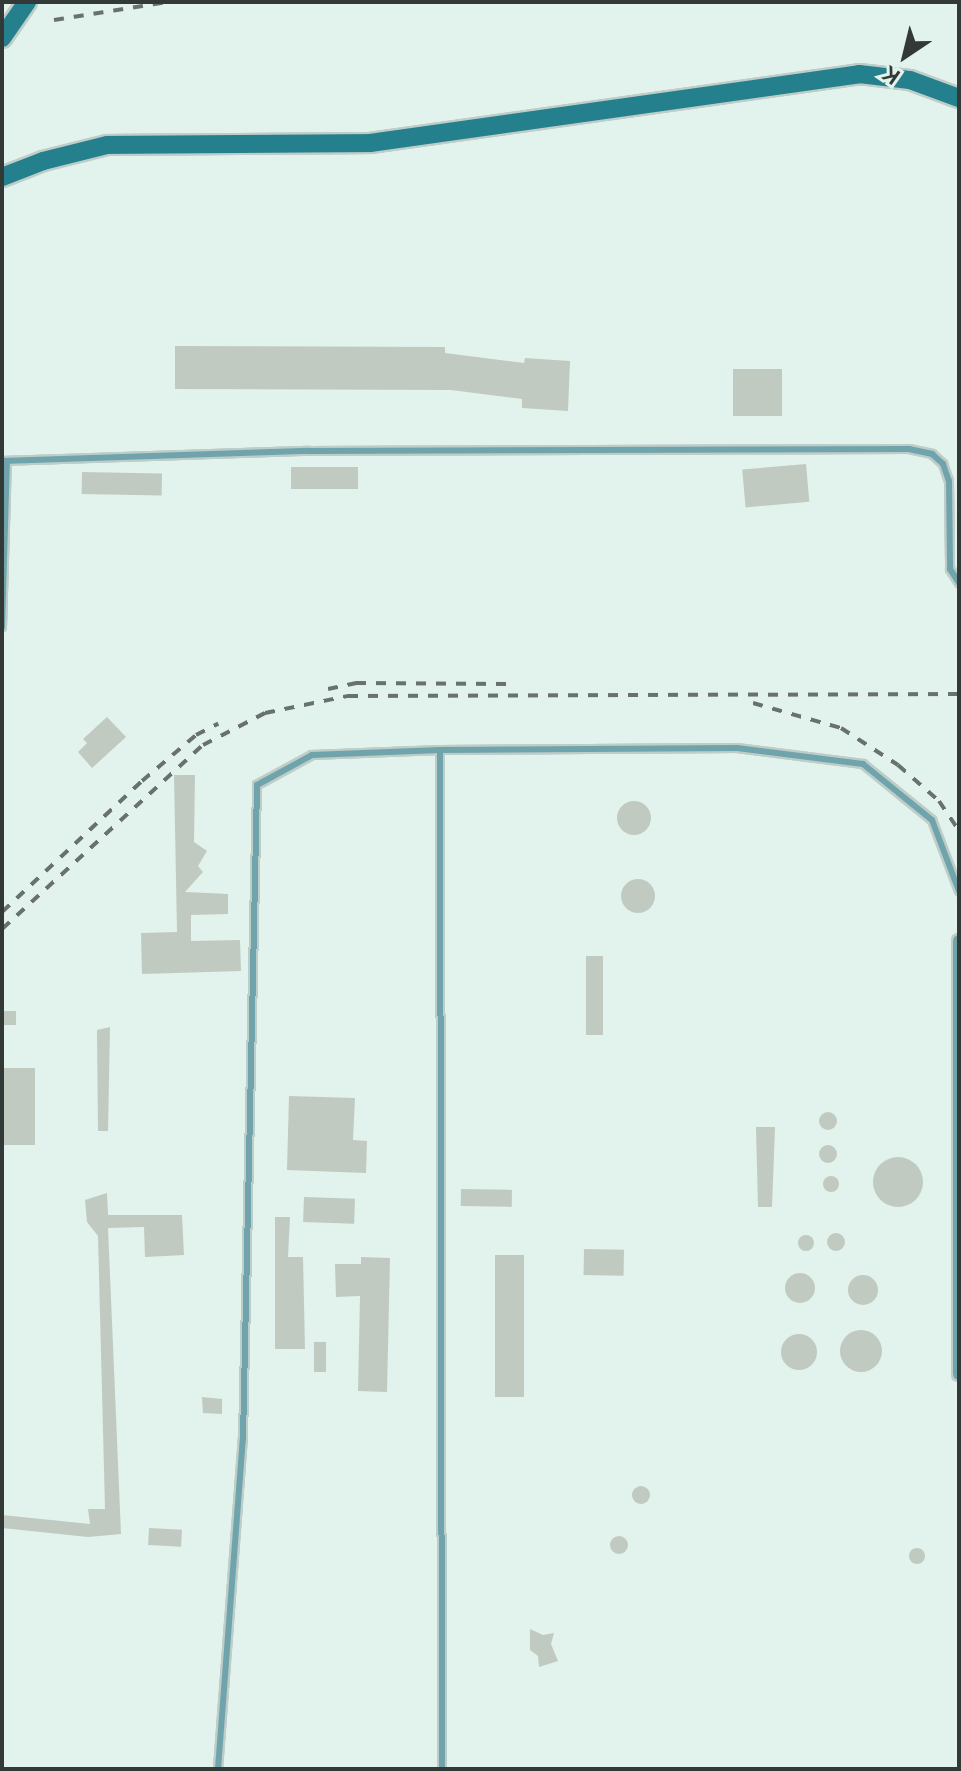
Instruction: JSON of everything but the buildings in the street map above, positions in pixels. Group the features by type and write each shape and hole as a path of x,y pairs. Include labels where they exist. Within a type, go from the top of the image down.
{"street":[{"path":"2,38 27,2"},
{"path":"4,175 107,145 370,143 859,74 910,80 959,98"},
{"path":"959,941 959,1374"}],"lane":[{"path":"2,627 4,461 309,451 909,449 932,454 943,464 949,481 950,569 959,583"},
{"path":"218,1769 243,1439 257,785 312,755 440,750 737,748 863,764 932,820 959,891"},
{"path":"440,750 442,1769"}],"railway":[{"path":"54,20 168,2"},
{"path":"328,689 356,683 507,684"},
{"path":"2,929 203,745 265,713 348,696 959,694"},
{"path":"753,703 841,728 898,765 939,801 959,831"},
{"path":"2,912 142,781 196,735 218,724"}]}
